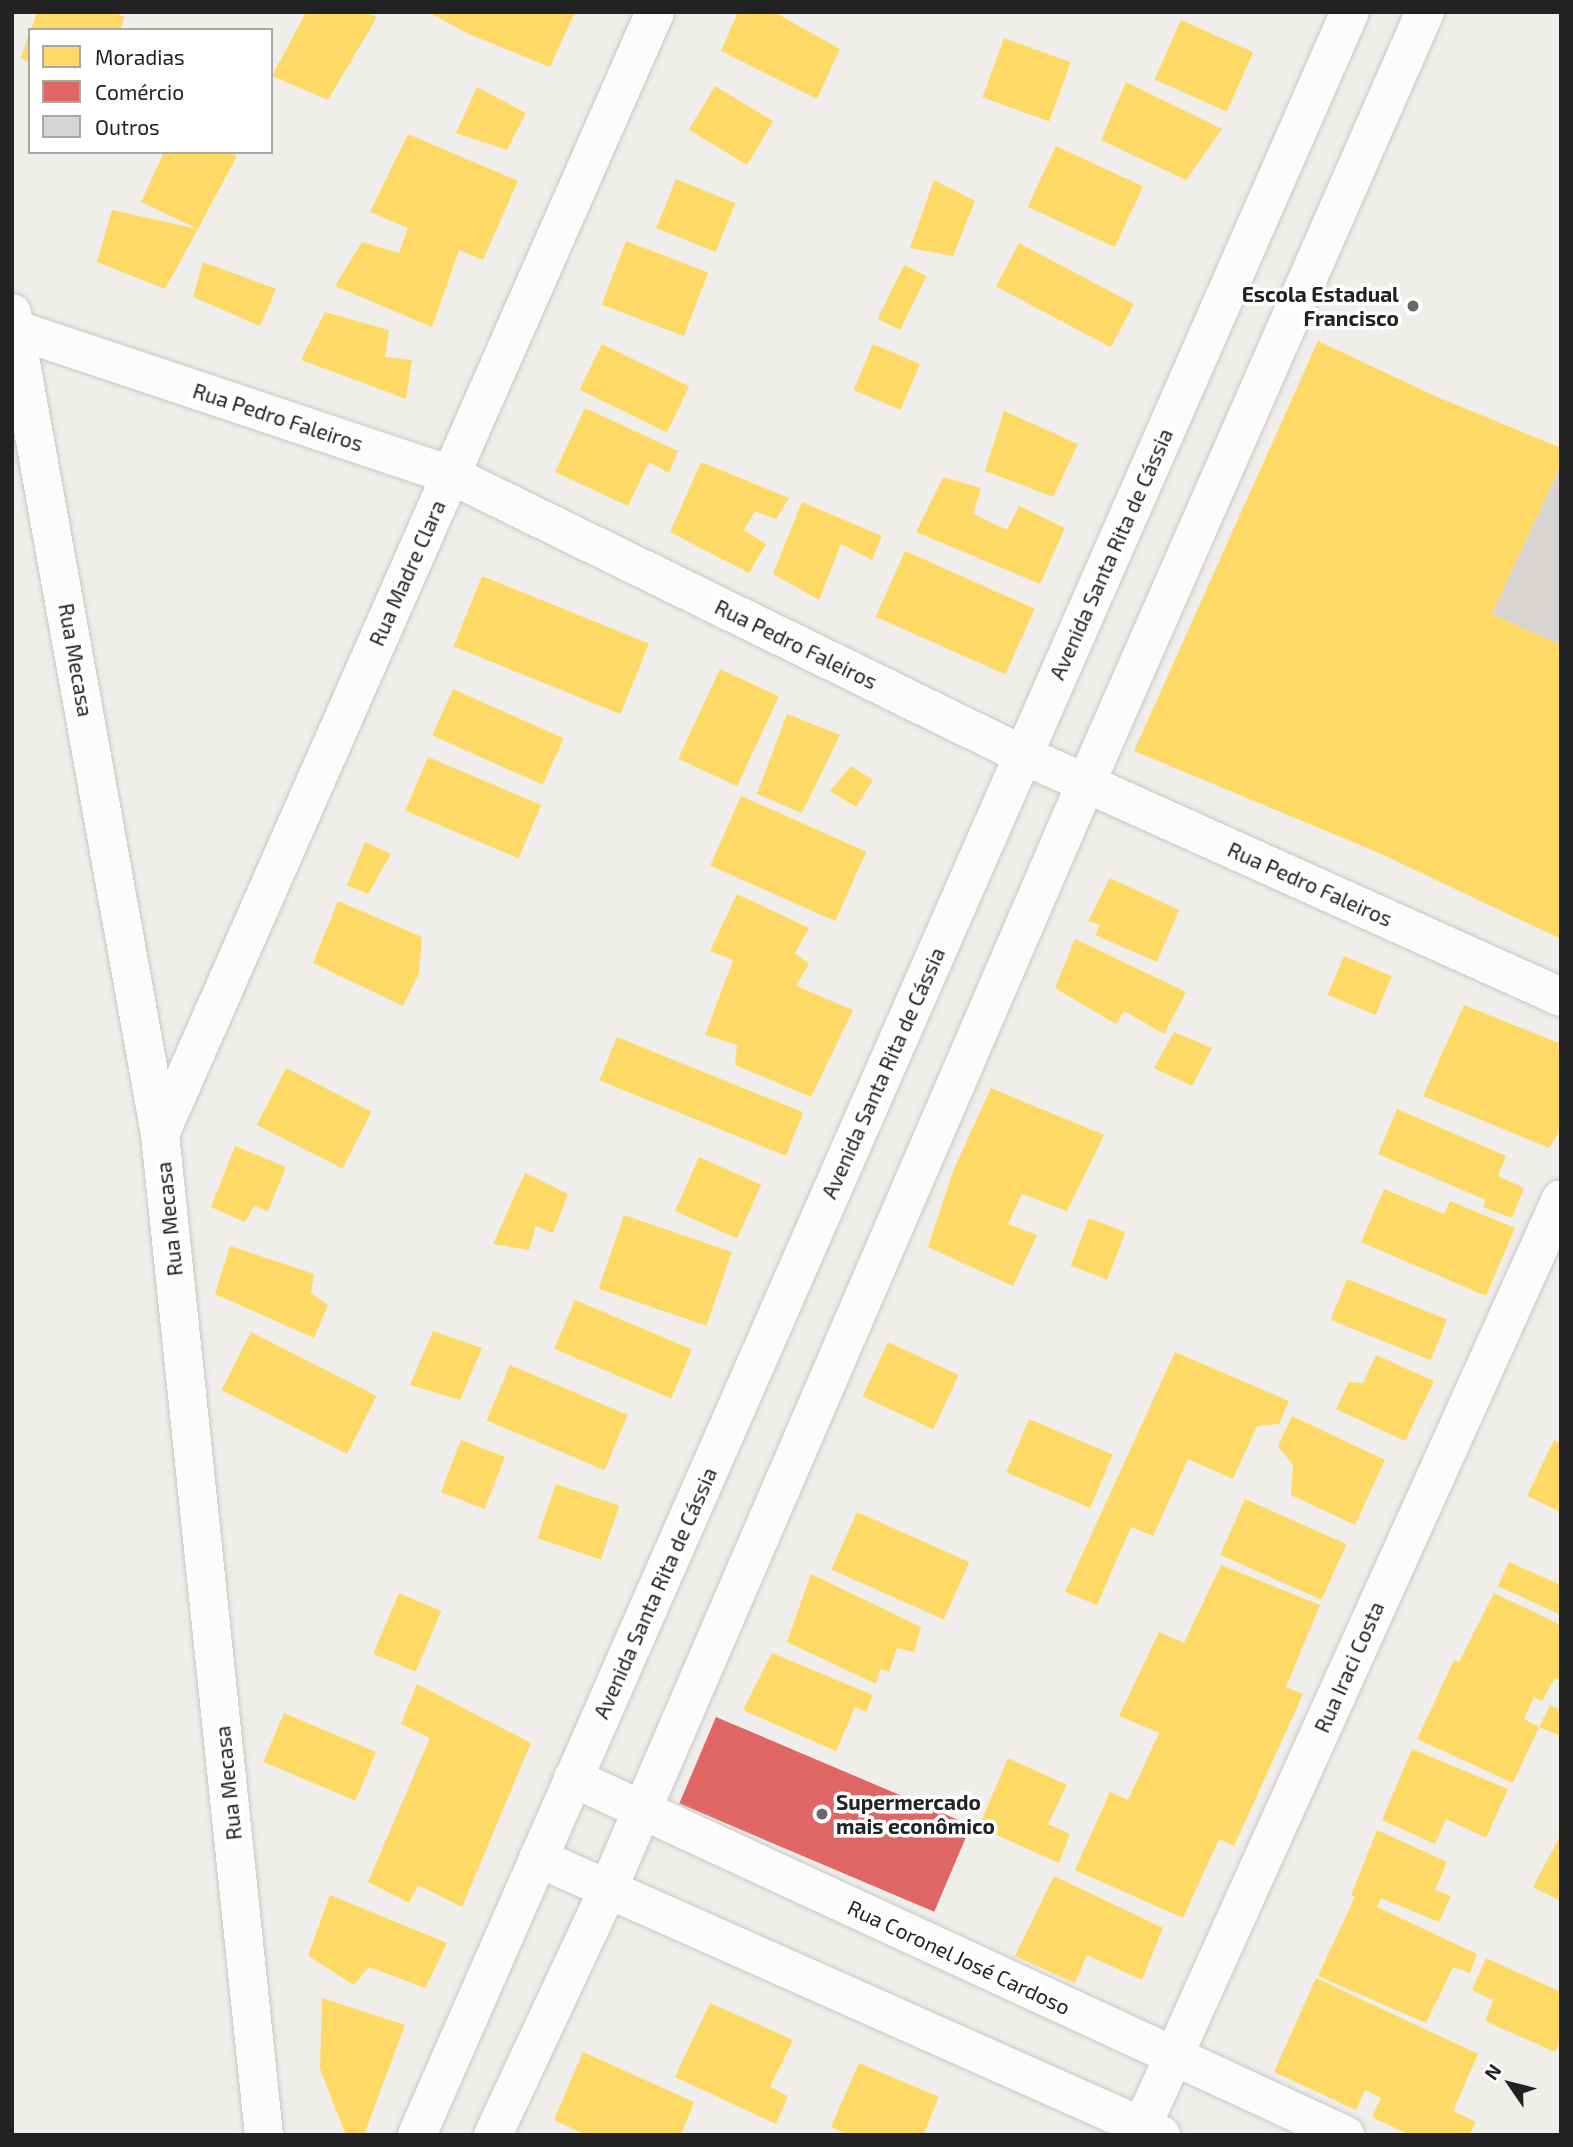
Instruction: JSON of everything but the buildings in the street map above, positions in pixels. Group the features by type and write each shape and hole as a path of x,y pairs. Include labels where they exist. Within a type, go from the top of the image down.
{"street":[{"name":"Rua Madre Clara","path":"160,1134 655,12"},
{"name":"Avenida Santa Rita de Cássia","path":"416,2135 1350,12"},
{"path":"493,2135 608,1889 640,1809 1086,783 1425,12"},
{"name":"Rua Pedro Faleiros","path":"15,321 451,475 1023,755 1561,997"},
{"name":"Rua Mecasa","path":"15,321 160,1134 264,2135"},
{"name":"Rua Iraci Costa","path":"1147,2132 1172,2056 1561,1199"},
{"name":"Rua Coronel José Cardoso","path":"573,1778 1345,2135"},
{"path":"538,1858 1147,2132"}],"place":[{"name":"Escola Estadual Francisco","path":"1413,306"},
{"name":"Supermercado mais econômico","path":"822,1814"}]}
